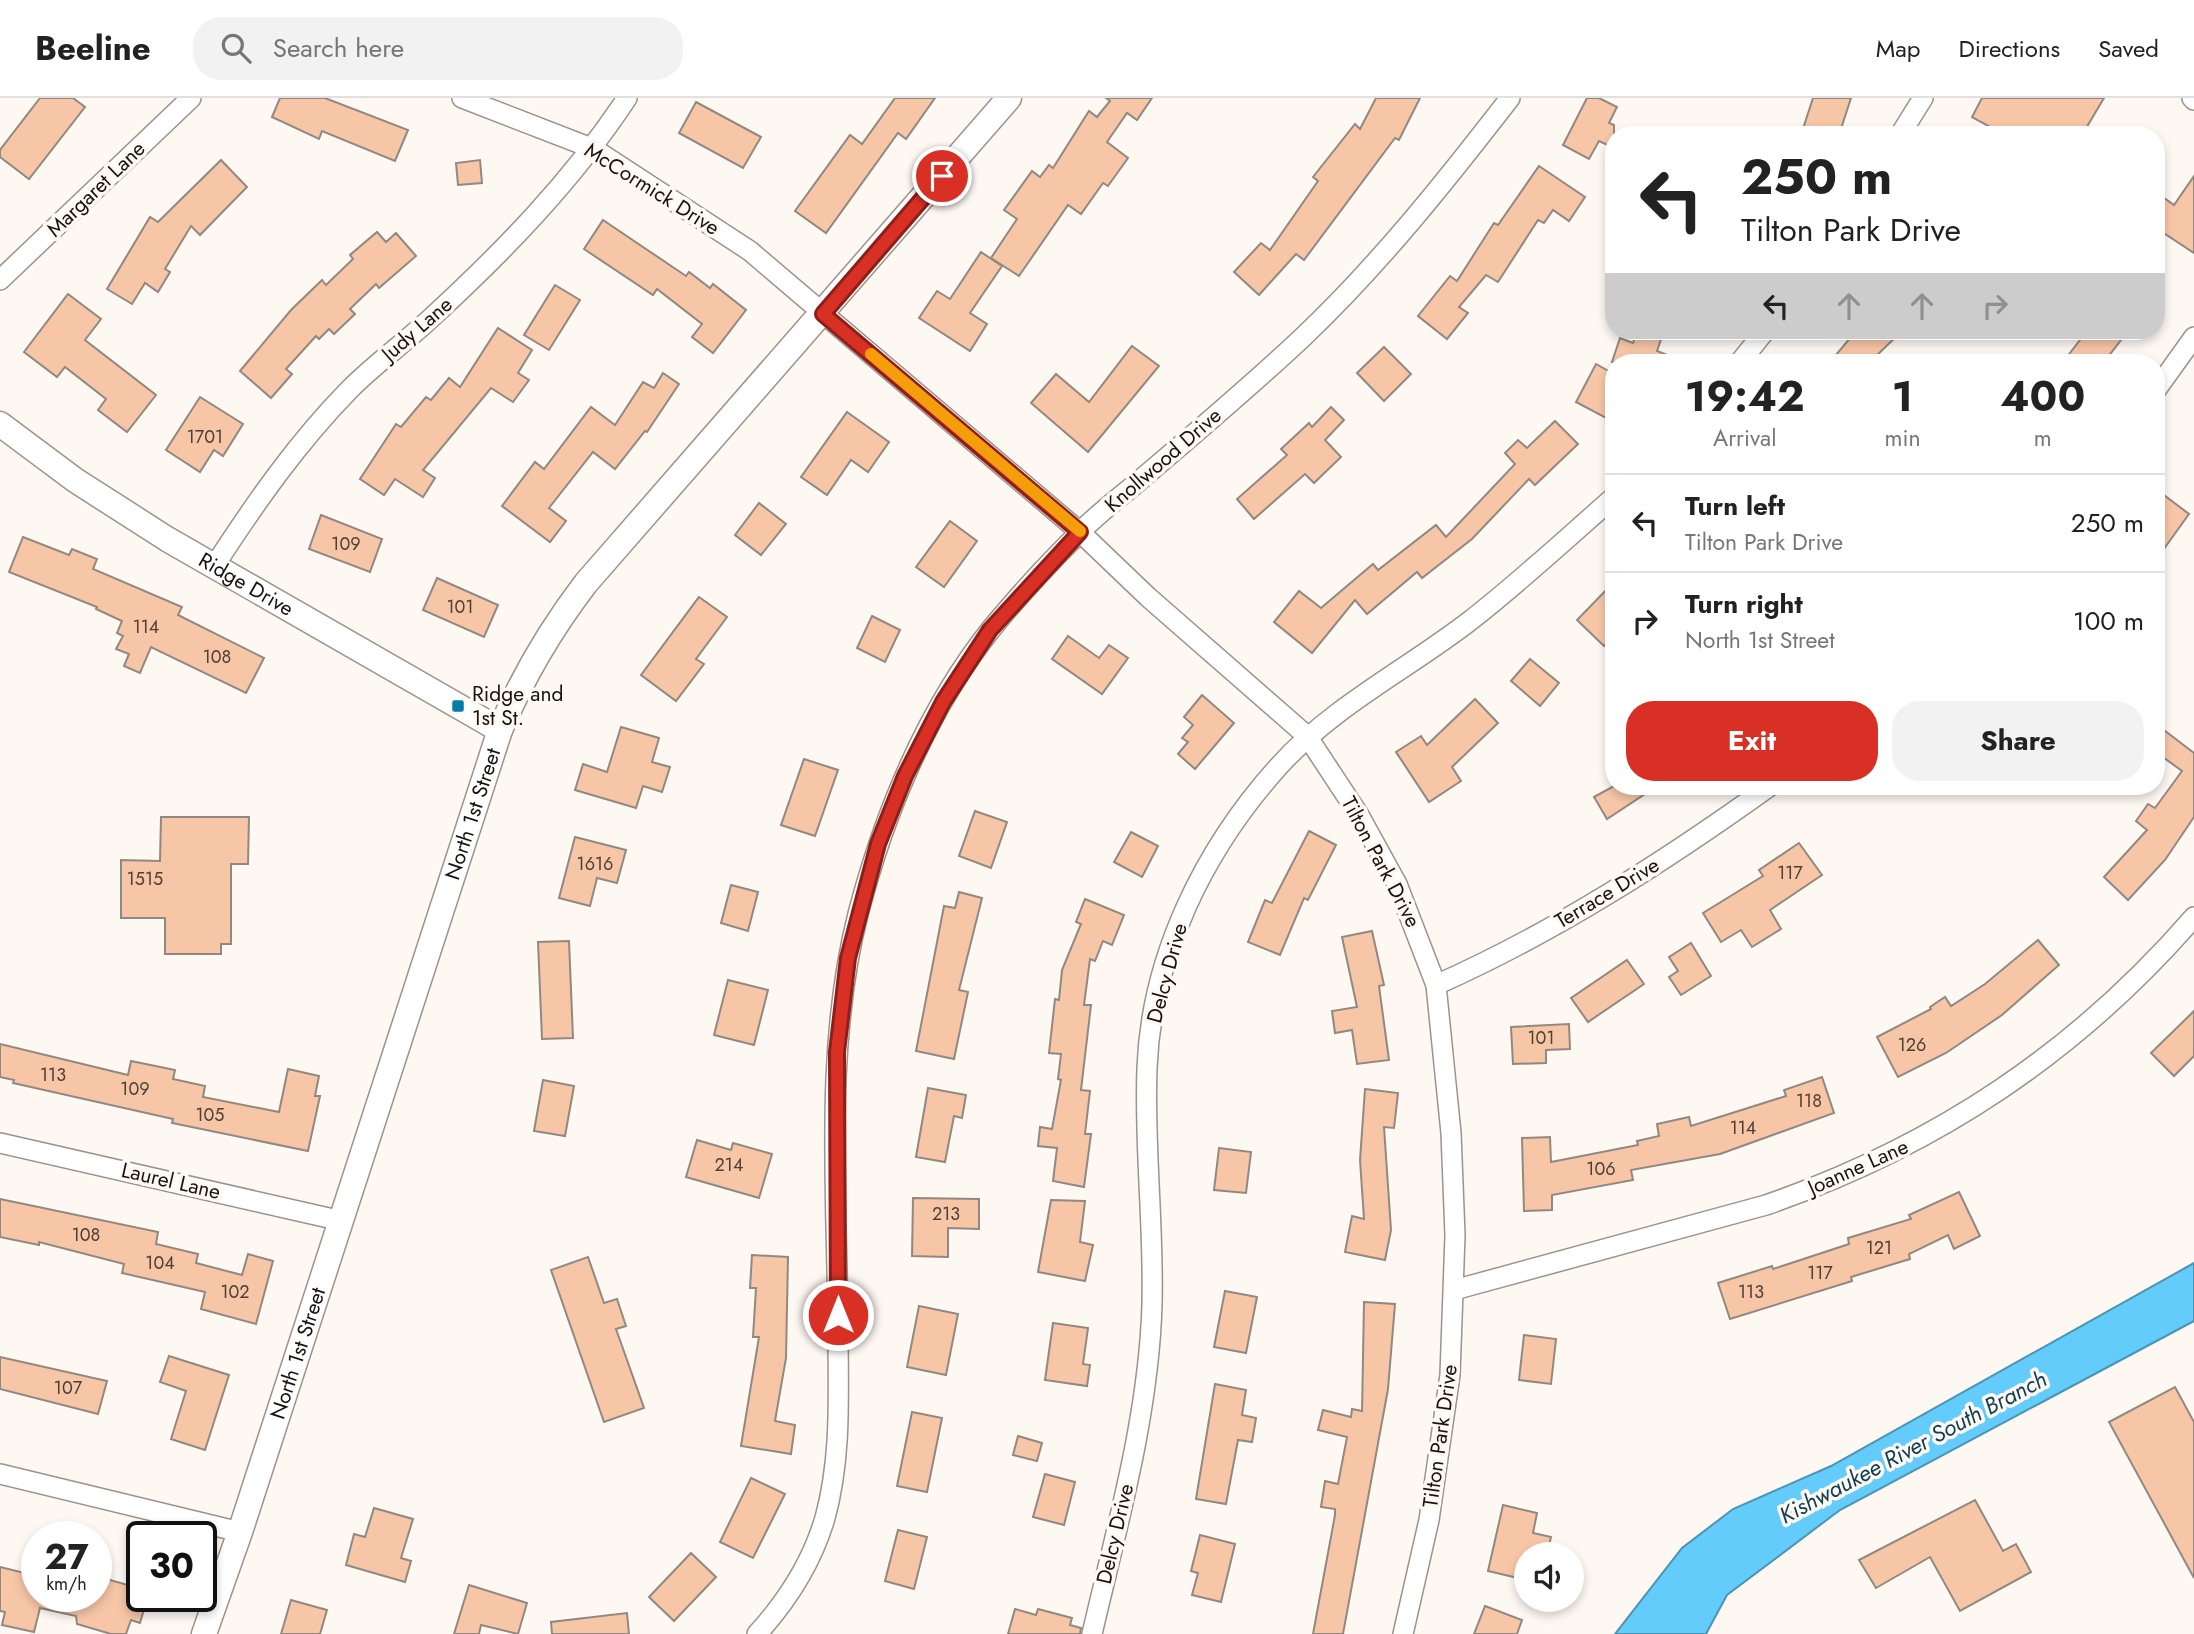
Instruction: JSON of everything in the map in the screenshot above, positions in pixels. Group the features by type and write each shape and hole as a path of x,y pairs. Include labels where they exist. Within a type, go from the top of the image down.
{"street":[{"name":"Margaret Lane","path":"0,280 191,98"},
{"name":"McCormick Drive","path":"462,98 594,149 750,251 823,314"},
{"name":"Judy Lane","path":"215,565 264,489 299,445 351,389 489,264 594,149 627,98"},
{"name":"North 1st Street","path":"204,1634 342,1221 500,730 536,655 586,583 1009,98"},
{"name":"Knollwood Drive","path":"757,1634 792,1591 806,1565 818,1538 832,1488 840,1371 837,1052 848,958 878,844 905,776 950,692 990,630 1080,532 1305,335 1391,247 1510,98"},
{"path":"1906,126 1923,98"},
{"name":"Tilton Park Drive","path":"823,314 1080,532 1147,597 1307,736 1359,815 1391,872 1420,937 1436,985 1451,1133 1454,1290 1450,1375 1442,1446 1429,1520 1403,1634"},
{"path":"2165,377 2194,337"},
{"path":"1746,354 1758,340"},
{"name":"Ridge Drive","path":"0,424 75,480 215,565 500,730"},
{"name":"Delcy Drive","path":"1092,1634 1127,1482 1148,1349 1152,1305 1147,1064 1160,983 1180,921 1208,864 1235,820 1307,736 1470,621 1605,505"},
{"name":"Terrace Drive","path":"1436,985 1501,956 1588,906 1689,844 1757,795"},
{"name":"Joanne Lane","path":"1454,1290 1766,1205 1817,1187 1905,1147 1977,1107 2038,1063 2132,984 2194,917"},
{"name":"Laurel Lane","path":"0,1143 342,1221"},
{"path":"0,1474 240,1532"}],"water":[{"name":"Kishwaukee River South Branch","path":"2194,1263 2194,1321 1840,1510 1727,1595 1706,1634 1615,1634 1682,1548 1733,1509 1831,1466"}],"building":[{"path":"40,98 73,98 85,107 29,179 0,157 0,150"},
{"path":"280,98 325,98 408,130 395,161 322,131 319,139 272,117"},
{"path":"895,98 935,98 906,139 898,133 826,233 795,211 850,135 862,144"},
{"path":"1106,98 1152,98 1137,120 1127,113 1107,142 1128,158 1108,186 1103,183 1081,214 1068,205 1019,276 991,258 1017,219 1004,210 1032,171 1040,177 1049,165 1053,168 1089,111 1097,117 1110,101"},
{"path":"1376,98 1420,98 1399,140 1395,138 1304,260 1296,254 1259,295 1234,272 1261,243 1270,250 1318,181 1313,177 1355,124 1360,129"},
{"path":"1587,98 1599,98 1617,107 1609,123 1614,126 1605,126 1605,144 1599,141 1589,159 1563,145"},
{"path":"1813,98 1851,98 1842,126 1804,126"},
{"path":"1982,98 2104,98 2087,126 1988,126 1972,117"},
{"path":"696,102 761,137 743,168 679,133"},
{"path":"221,160 247,187 200,235 191,226 165,269 170,272 158,292 145,283 132,304 107,289 150,217 158,222"},
{"path":"480,160 482,183 458,185 456,163"},
{"path":"1539,166 1585,197 1569,221 1553,210 1544,223 1538,220 1498,282 1486,275 1459,307 1468,313 1447,339 1418,316 1450,276 1457,281 1494,223 1498,225"},
{"path":"2194,176 2194,253 2165,234 2165,198 2174,205"},
{"path":"603,220 686,276 689,272 710,288 713,284 746,310 713,353 692,337 702,324 657,289 653,295 584,249"},
{"path":"377,232 386,242 396,233 416,256 379,288 376,284 350,309 355,314 334,334 329,329 319,339 316,336 286,369 292,374 271,398 240,371 291,310 322,280 326,285 353,259 350,255"},
{"path":"981,252 1002,266 970,313 987,324 970,351 919,318 937,291 950,299"},
{"path":"555,285 580,300 549,350 524,335"},
{"path":"68,294 101,319 85,340 156,395 127,432 98,410 106,399 65,367 57,377 24,352"},
{"path":"498,328 532,350 518,373 529,380 513,402 491,388 423,470 435,478 423,497 395,479 384,495 360,479 396,424 401,427 426,397 431,400 449,378 460,387"},
{"path":"1619,340 1633,343 1634,340 1661,340 1657,351 1665,354 1615,354"},
{"path":"1848,340 1893,340 1878,354 1837,354"},
{"path":"2080,340 2121,340 2110,354 2069,354"},
{"path":"1132,346 1159,366 1088,452 1031,403 1056,374 1089,402"},
{"path":"1384,347 1411,374 1384,401 1357,373"},
{"path":"1596,364 1605,369 1605,417 1576,402"},
{"path":"663,373 679,384 647,432 645,431 615,469 593,452 549,508 566,521 550,542 502,506 535,462 544,469 591,407 615,425 643,382 654,388"},
{"path":"200,397 243,424 223,456 214,450 200,472 166,450"},
{"path":"1331,407 1344,420 1325,440 1341,457 1314,483 1305,474 1254,519 1237,499 1287,455 1281,449 1309,423 1312,427"},
{"path":"847,412 889,442 868,472 851,460 827,495 801,477"},
{"path":"1555,421 1578,444 1535,485 1529,479 1472,539 1422,578 1417,572 1367,614 1355,600 1312,653 1274,622 1299,591 1321,608 1373,564 1378,570 1436,525 1446,537 1515,464 1505,453 1518,440 1527,448"},
{"path":"2165,496 2189,514 2165,547"},
{"path":"759,503 786,524 761,555 735,535"},
{"path":"321,515 382,539 370,572 309,549"},
{"path":"950,521 977,541 944,587 916,567"},
{"path":"23,537 69,555 72,549 97,559 93,569 182,607 178,615 264,658 246,693 151,647 140,673 124,666 129,654 116,649 123,636 117,633 122,621 96,609 97,607 9,572"},
{"path":"437,578 498,605 484,637 423,610"},
{"path":"1605,591 1605,645 1577,620"},
{"path":"699,597 727,617 696,659 704,664 676,701 641,675"},
{"path":"872,616 900,630 885,662 857,648"},
{"path":"1068,636 1099,658 1109,645 1128,658 1102,694 1052,659"},
{"path":"1530,659 1559,683 1540,706 1511,681"},
{"path":"1202,695 1234,723 1195,769 1178,754 1188,742 1182,738 1193,725 1184,717"},
{"path":"1475,699 1498,723 1452,767 1461,781 1429,802 1396,752 1421,736 1427,745"},
{"path":"621,727 659,738 652,762 670,767 662,792 643,786 636,808 575,790 583,764 607,772"},
{"path":"2165,731 2194,753 2194,817 2165,860 2128,900 2104,877 2147,830 2136,821 2148,804 2155,808 2182,771 2165,759"},
{"path":"804,759 838,770 815,836 781,825"},
{"path":"1605,791 1605,795 1643,795 1607,819 1594,797"},
{"path":"975,811 1007,822 991,868 959,856"},
{"path":"161,817 249,817 248,864 231,864 231,944 221,944 221,954 165,954 165,918 121,918 121,860 160,861"},
{"path":"1309,831 1336,845 1308,900 1304,898 1280,955 1248,942 1265,900 1272,903"},
{"path":"1131,832 1158,846 1142,877 1114,862"},
{"path":"575,837 626,850 617,883 597,878 590,906 559,898"},
{"path":"1799,843 1822,875 1770,910 1781,929 1752,947 1741,930 1721,942 1703,913 1763,876 1759,870"},
{"path":"731,885 758,892 748,931 721,923"},
{"path":"959,892 982,898 959,990 968,992 954,1059 916,1051 944,906 955,908"},
{"path":"1085,899 1124,915 1112,945 1103,941 1095,961 1090,959 1084,1005 1091,1005 1081,1090 1090,1091 1085,1134 1091,1134 1084,1187 1053,1181 1057,1148 1038,1146 1040,1127 1052,1129 1061,1080 1058,1079 1061,1054 1049,1053 1055,999 1059,1000 1062,970 1081,924 1076,922"},
{"path":"1372,931 1384,985 1379,986 1389,1060 1357,1064 1352,1030 1335,1033 1332,1011 1357,1007 1342,937"},
{"path":"2038,940 2059,965 2002,1015 1946,1053 1898,1077 1877,1037 1931,1009 1930,1007 1945,997 1951,1006 1985,984"},
{"path":"569,941 573,1038 542,1039 538,942"},
{"path":"1691,943 1711,976 1681,995 1669,977 1678,971 1669,957"},
{"path":"1627,960 1644,984 1588,1022 1571,998"},
{"path":"728,980 768,990 754,1045 714,1035"},
{"path":"2194,1011 2194,1056 2174,1076 2151,1053"},
{"path":"1569,1024 1570,1049 1546,1050 1546,1063 1513,1064 1511,1027"},
{"path":"0,1044 128,1075 131,1061 175,1070 173,1079 205,1086 203,1097 279,1112 288,1069 319,1076 315,1096 320,1096 308,1151 172,1123 173,1119 13,1083 14,1080 0,1077"},
{"path":"1822,1077 1834,1113 1720,1154 1631,1170 1633,1180 1552,1195 1552,1210 1524,1211 1522,1138 1550,1137 1551,1162 1638,1145 1637,1141 1659,1136 1657,1124 1689,1117 1691,1126 1786,1096 1784,1090"},
{"path":"543,1080 574,1086 565,1136 534,1131"},
{"path":"928,1088 966,1095 962,1118 954,1116 945,1162 916,1157"},
{"path":"1365,1089 1398,1093 1394,1128 1384,1127 1391,1230 1385,1260 1345,1252 1352,1216 1364,1219 1360,1160"},
{"path":"697,1140 731,1150 733,1143 772,1154 759,1198 686,1177"},
{"path":"1219,1148 1251,1152 1246,1193 1214,1190"},
{"path":"1959,1192 1980,1236 1954,1249 1948,1235 1909,1254 1910,1259 1851,1277 1852,1281 1730,1319 1718,1283 1772,1266 1773,1269 1849,1244 1848,1238 1911,1219 1909,1215"},
{"path":"913,1198 979,1199 979,1229 948,1228 948,1257 912,1256"},
{"path":"0,1199 158,1232 156,1244 198,1254 196,1263 242,1275 248,1254 273,1261 256,1324 201,1309 205,1292 122,1273 124,1264 39,1242 39,1245 0,1237"},
{"path":"1051,1200 1085,1201 1080,1242 1093,1245 1085,1281 1038,1272"},
{"path":"752,1255 788,1257 786,1358 775,1421 795,1425 791,1454 741,1446 759,1337 753,1337 756,1288 750,1288"},
{"path":"588,1257 604,1303 617,1299 626,1326 616,1329 644,1408 604,1422 551,1270"},
{"path":"1225,1291 1257,1297 1246,1353 1214,1347"},
{"path":"1364,1302 1395,1304 1388,1389 1343,1634 1313,1634 1335,1515 1335,1509 1321,1507 1325,1481 1338,1484 1347,1437 1318,1430 1323,1410 1351,1417 1352,1409 1362,1411"},
{"path":"919,1306 958,1314 946,1375 907,1367"},
{"path":"1053,1323 1088,1328 1083,1364 1090,1365 1087,1386 1045,1380"},
{"path":"1524,1335 1556,1339 1551,1384 1519,1380"},
{"path":"169,1356 229,1375 205,1450 171,1439 186,1391 160,1382"},
{"path":"0,1357 107,1381 98,1414 0,1389"},
{"path":"1215,1384 1246,1390 1242,1415 1256,1418 1252,1442 1238,1440 1226,1504 1196,1499"},
{"path":"2175,1387 2194,1422 2194,1578 2109,1422"},
{"path":"912,1412 942,1418 927,1492 897,1486"},
{"path":"1018,1436 1042,1443 1037,1461 1013,1455"},
{"path":"1045,1474 1075,1482 1064,1525 1033,1517"},
{"path":"751,1478 785,1494 753,1558 720,1542"},
{"path":"1975,1500 2003,1551 2016,1544 2031,1572 1960,1611 1930,1557 1876,1588 1859,1560"},
{"path":"1503,1505 1537,1513 1533,1533 1551,1537 1550,1542 1514,1542 1514,1577 1488,1571"},
{"path":"374,1508 413,1519 401,1558 411,1561 405,1582 346,1565 354,1534 365,1537"},
{"path":"898,1530 927,1537 914,1589 885,1581"},
{"path":"1200,1535 1235,1544 1221,1602 1192,1595 1198,1573 1191,1571"},
{"path":"691,1553 716,1577 674,1621 649,1597"},
{"path":"0,1567 21,1572 21,1612 39,1612 34,1632 2,1625 5,1612 0,1611"},
{"path":"112,1581 126,1584 126,1612 143,1612 140,1623 131,1620 126,1634 111,1634 77,1624 76,1616 58,1612 112,1612"},
{"path":"469,1585 527,1603 518,1634 481,1625 479,1634 454,1634"},
{"path":"291,1600 327,1610 320,1634 281,1634"},
{"path":"1485,1606 1522,1620 1517,1634 1474,1634"},
{"path":"1015,1609 1036,1615 1038,1609 1072,1618 1070,1625 1081,1628 1080,1634 1008,1634"},
{"path":"627,1613 629,1634 552,1634 551,1622"}],"slow traffic":[{"path":"871,354 1080,531"}],"place":[{"name":"Ridge and 1st St.","path":"458,706"}],"route":[{"path":"838,1315 837,1052 848,958 878,844 905,776 943,702 990,630 1080,532 823,314 942,176"}]}
